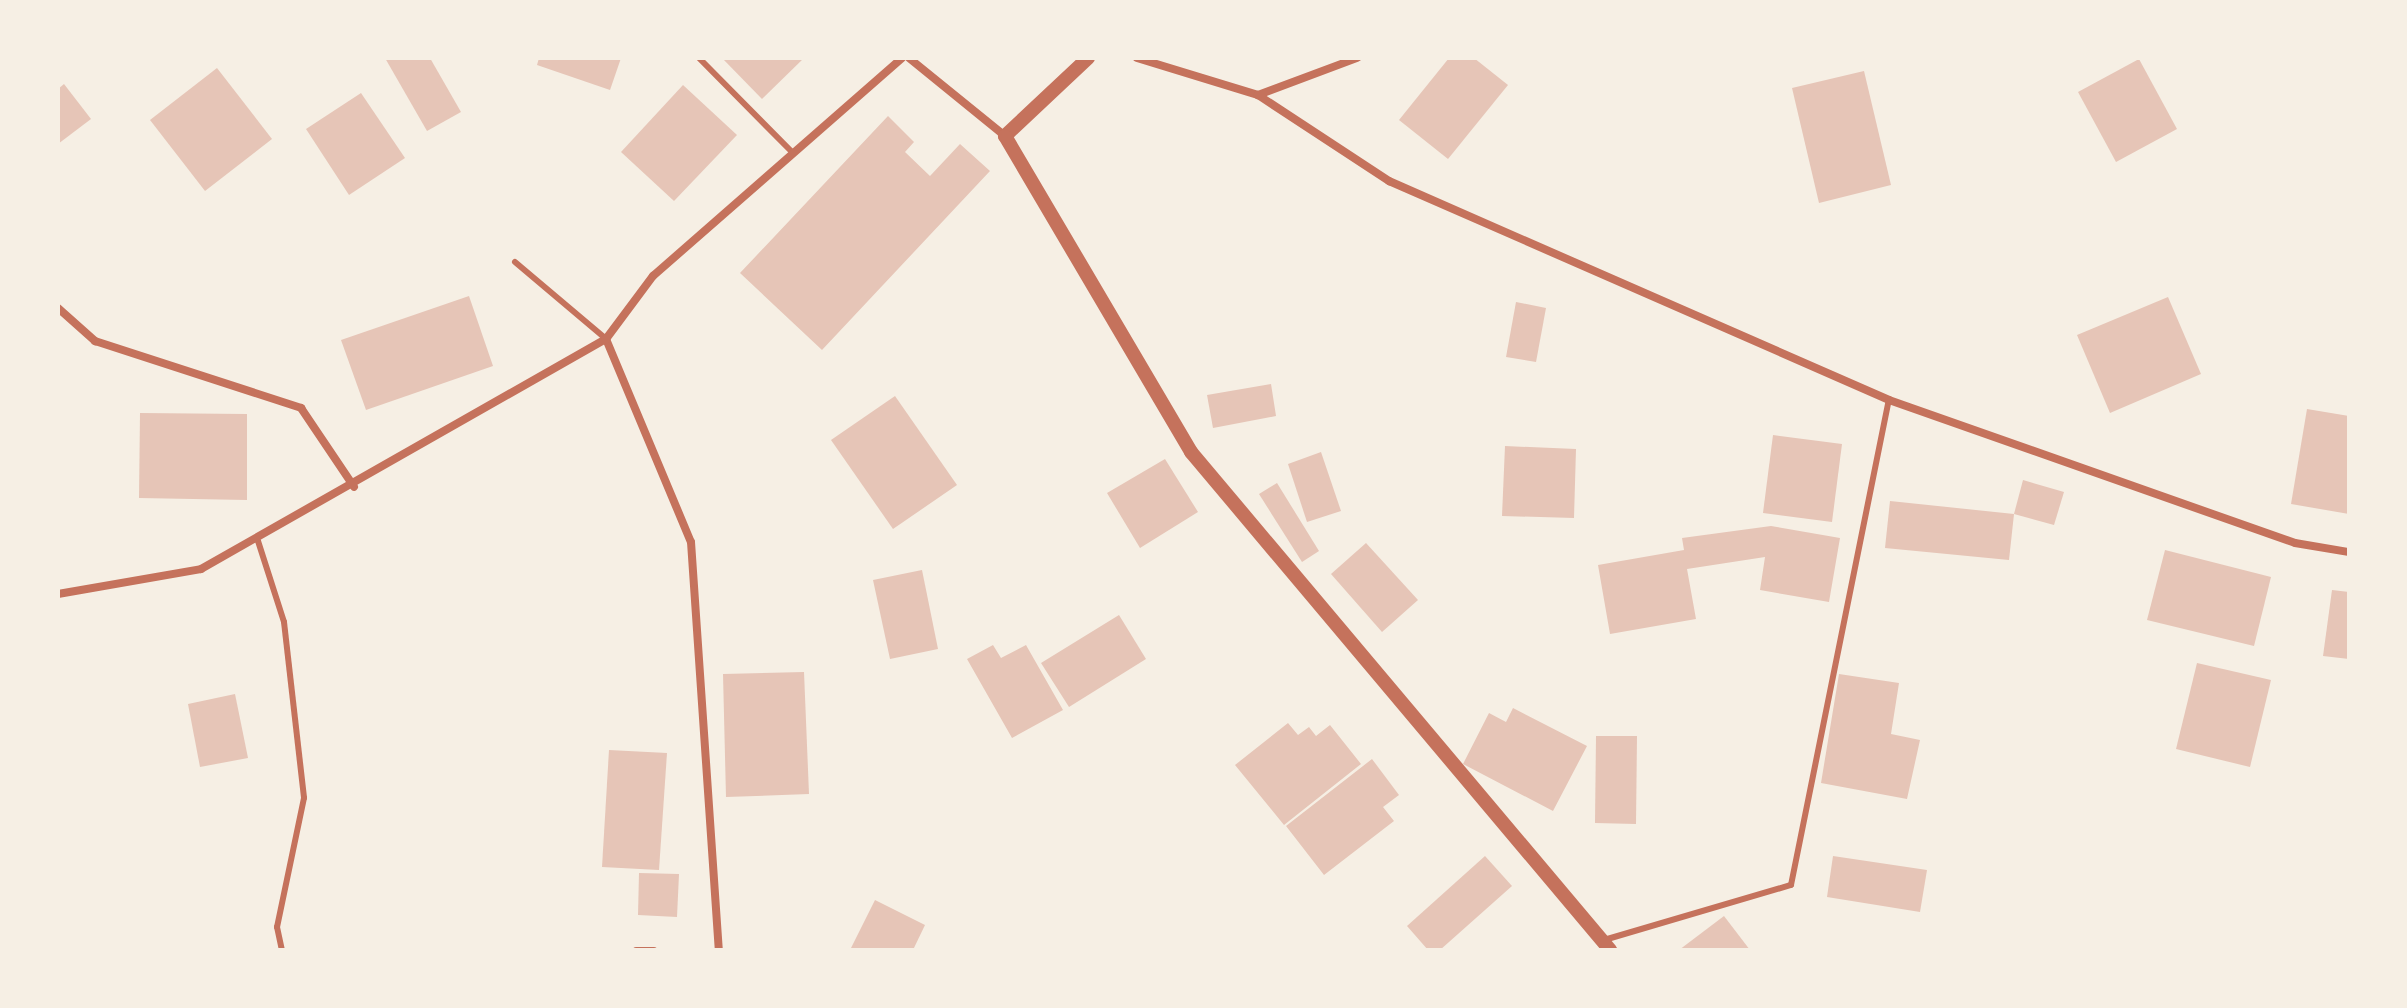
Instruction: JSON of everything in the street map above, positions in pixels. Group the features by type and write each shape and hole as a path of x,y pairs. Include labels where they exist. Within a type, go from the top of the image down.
{"street":[{"path":"58,594 201,569 354,487 606,339 653,276 902,58"},
{"path":"909,58 1005,136 1191,452 1607,945"},
{"path":"1005,136 1088,58"},
{"path":"1137,58 1258,95 1389,181 1889,400 2295,543 2349,552"},
{"path":"1258,95 1357,58"},
{"path":"58,308 95,341 301,408 354,487"},
{"path":"606,339 691,542 719,950"}],"lane":[{"path":"699,58 793,153"},
{"path":"515,262 606,339"},
{"path":"1607,945 1791,885 1889,400"},
{"path":"258,541 284,622 304,798 277,927 282,950"},
{"path":"636,950 654,950"}],"building":[{"path":"385,58 430,58 461,112 427,131"},
{"path":"539,58 621,58 610,90 537,65"},
{"path":"722,58 804,58 762,99"},
{"path":"1449,58 1474,58 1508,85 1448,159 1399,120"},
{"path":"2139,59 2177,129 2116,162 2078,92"},
{"path":"217,68 272,139 205,191 150,120"},
{"path":"1864,71 1891,185 1819,203 1792,88"},
{"path":"64,84 91,119 58,144 58,89"},
{"path":"683,85 737,135 674,201 621,152"},
{"path":"361,93 405,158 349,195 306,129"},
{"path":"888,116 914,142 905,152 930,176 960,144 990,171 822,350 740,273"},
{"path":"469,296 493,366 366,410 341,340"},
{"path":"2168,297 2201,374 2110,413 2077,335"},
{"path":"1516,302 1546,308 1536,362 1506,357"},
{"path":"1271,384 1276,416 1213,428 1207,395"},
{"path":"895,396 957,485 893,529 831,440"},
{"path":"2307,409 2349,416 2349,514 2291,504"},
{"path":"140,413 247,414 247,500 139,498"},
{"path":"1773,435 1842,444 1832,522 1763,513"},
{"path":"1505,446 1576,449 1574,518 1502,516"},
{"path":"1321,452 1341,511 1307,522 1288,464"},
{"path":"1165,459 1198,512 1140,548 1107,493"},
{"path":"2023,480 2064,492 2054,525 2014,514"},
{"path":"1277,483 1319,551 1302,562 1259,494"},
{"path":"1890,501 2014,514 2009,560 1885,548"},
{"path":"1771,526 1840,538 1829,602 1760,590 1765,557 1687,569 1696,619 1610,634 1598,565 1684,550 1682,538"},
{"path":"1366,543 1418,600 1382,632 1331,574"},
{"path":"2165,550 2271,577 2254,646 2147,620"},
{"path":"922,570 938,649 890,659 873,580"},
{"path":"2332,590 2349,592 2349,659 2323,656"},
{"path":"1119,615 1146,659 1069,707 1041,663"},
{"path":"993,645 1001,658 1026,645 1063,710 1012,738 967,659"},
{"path":"2197,663 2271,680 2250,767 2176,749"},
{"path":"804,672 809,794 726,797 723,674"},
{"path":"1839,674 1899,683 1891,734 1920,740 1907,799 1821,783"},
{"path":"235,694 248,758 200,767 188,704"},
{"path":"1513,708 1587,746 1553,811 1463,764 1489,713 1506,722"},
{"path":"1288,723 1298,735 1309,727 1316,736 1330,725 1361,764 1284,825 1235,765"},
{"path":"1596,736 1637,736 1636,824 1595,823"},
{"path":"609,750 667,753 659,870 602,867"},
{"path":"1372,759 1399,795 1383,807 1394,821 1324,875 1286,826"},
{"path":"1485,856 1512,886 1440,950 1428,950 1407,926"},
{"path":"1833,856 1927,870 1920,912 1827,897"},
{"path":"639,873 679,874 677,917 638,915"},
{"path":"875,900 925,925 913,950 850,950"},
{"path":"1724,916 1750,950 1679,950"}]}
